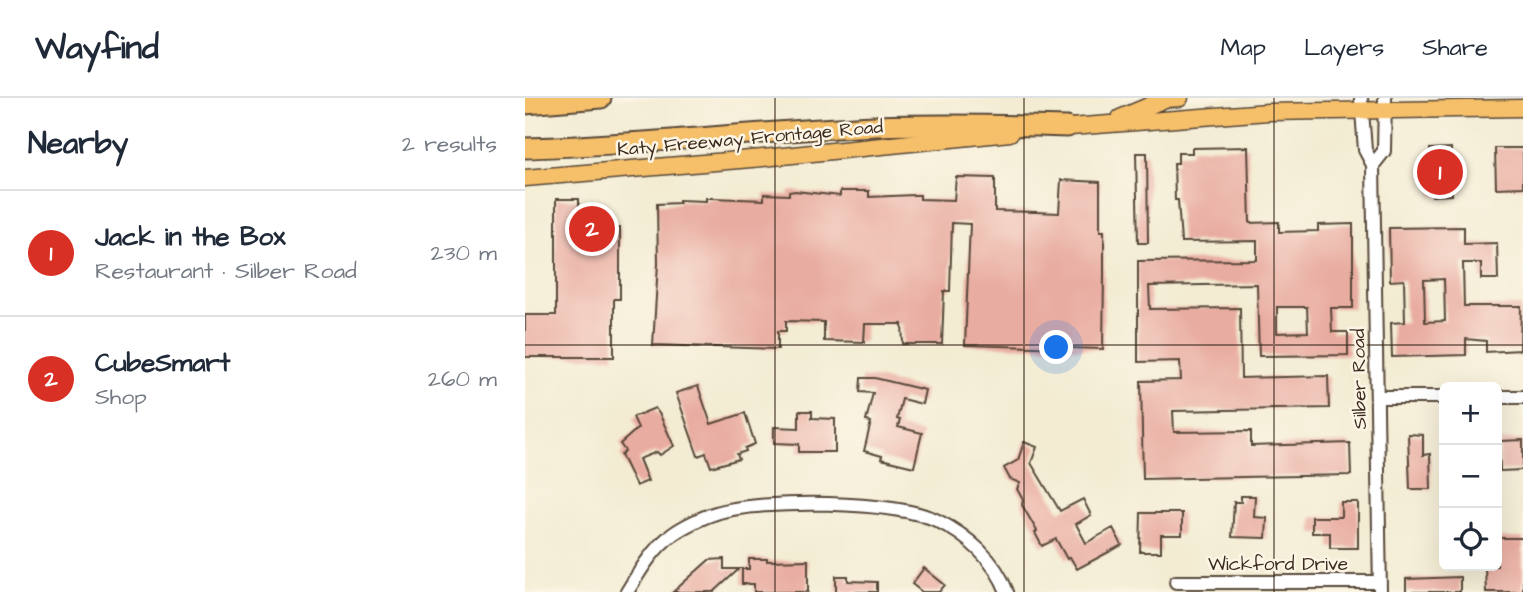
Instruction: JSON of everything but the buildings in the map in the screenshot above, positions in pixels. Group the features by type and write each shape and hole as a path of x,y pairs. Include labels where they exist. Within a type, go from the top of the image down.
{"highway":[{"path":"525,104 601,98"},
{"path":"525,148 615,145 874,127 954,124 1067,127"}],"main road":[{"path":"1105,124 1165,99 1180,98"},
{"path":"1446,98 1463,108"},
{"name":"Katy Freeway Frontage Road","path":"525,178 763,159 1067,127 1361,103 1523,108"}],"street":[{"name":"Silber Road","path":"1361,103 1365,150 1373,165 1380,587"},
{"name":"Silber Road","path":"1373,165 1384,151 1385,103"},
{"path":"1378,397 1439,397"},
{"path":"1502,397 1523,397"},
{"path":"627,592 646,560 673,534 715,513 749,506 820,503 907,511 936,520 965,538 988,558 1007,592"},
{"name":"Wickford Drive","path":"1176,582 1380,587"}],"place":[{"name":"Jack in the Box","path":"1440,172"},
{"name":"CubeSmart","path":"592,229"}]}
